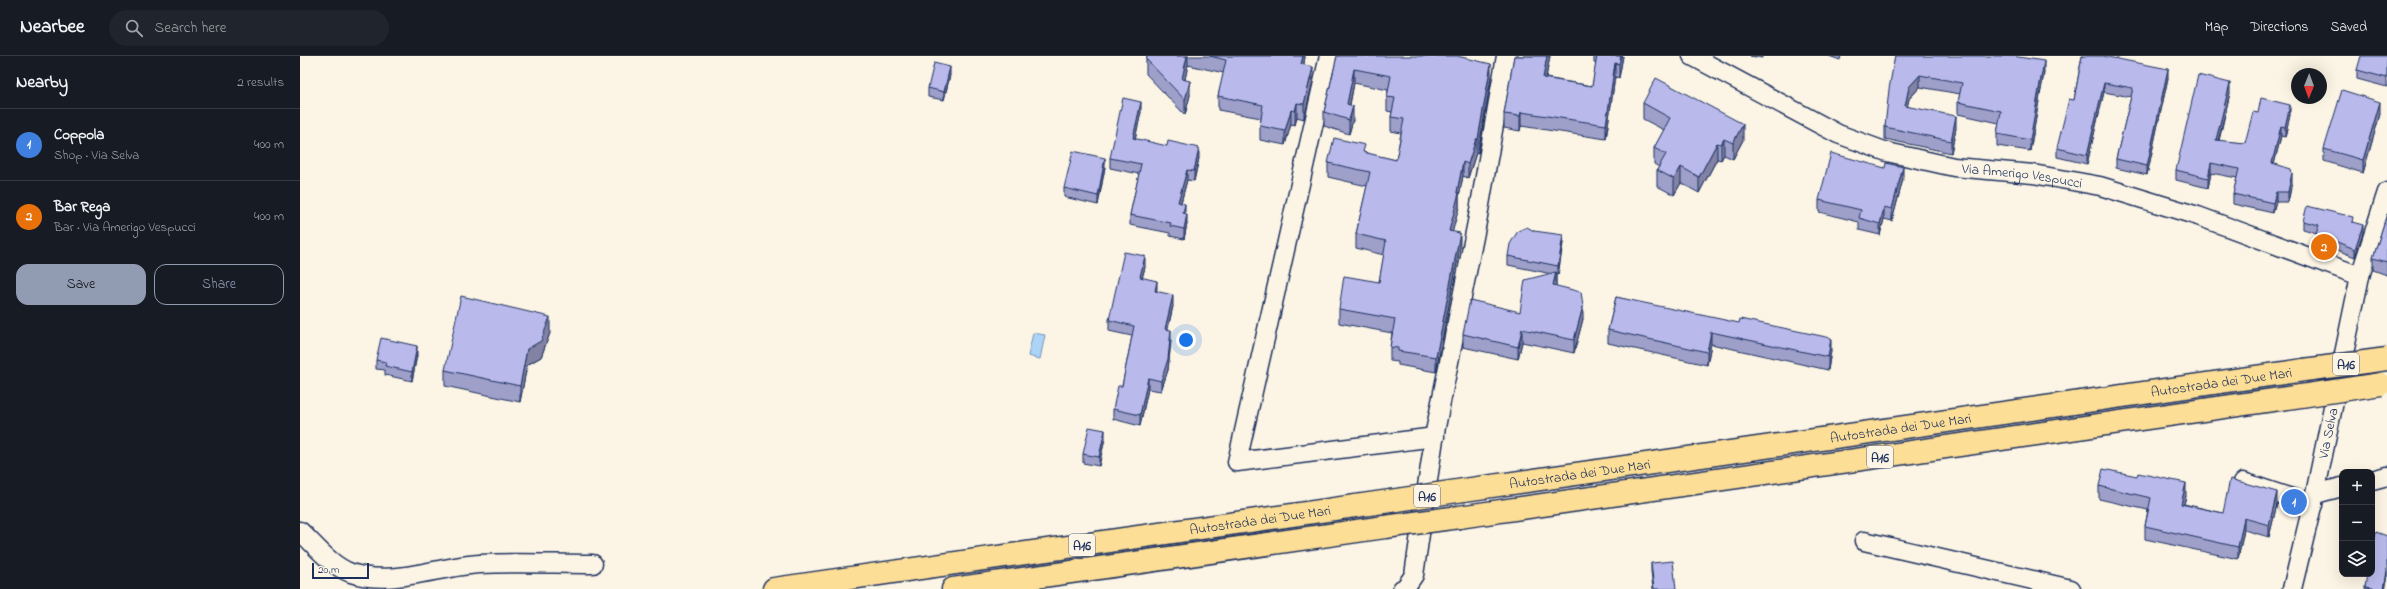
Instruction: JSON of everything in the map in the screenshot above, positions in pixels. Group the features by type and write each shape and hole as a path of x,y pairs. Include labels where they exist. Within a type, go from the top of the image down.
{"highway":[{"name":"Autostrada dei Due Mari","path":"774,589 2387,359"},
{"name":"Autostrada dei Due Mari","path":"953,589 2384,384"}],"street":[{"path":"1329,56 1237,462 1435,437"},
{"name":"Via Amerigo Vespucci","path":"1692,56 1838,134 1887,152 1954,167 2033,174 2100,186 2198,216 2360,276"},
{"path":"1402,589 1405,588 1414,575 1435,437 1478,222 1499,64"},
{"name":"Via Selva","path":"2292,589 2314,500 2360,276 2387,192"},
{"path":"2375,479 2387,476"},
{"path":"2243,482 2314,500 2339,488"},
{"path":"300,531 329,560 349,573 368,578 386,578 480,564 593,564"},
{"path":"1864,541 2071,589"}],"water":[{"path":"1033,333 1045,335 1040,359 1028,356"}],"building":[{"path":"1147,56 1187,56 1182,79 1190,81 1185,100 1146,59"},
{"path":"1210,56 1303,56 1301,64 1313,67 1304,104 1297,103 1295,111 1291,110 1285,131 1260,126 1263,105 1218,96 1226,60"},
{"path":"1337,56 1457,56 1491,64 1478,139 1476,139 1468,164 1463,162 1457,192 1459,193 1449,231 1460,233 1436,357 1398,351 1398,348 1390,347 1395,319 1339,309 1344,276 1379,282 1386,241 1356,234 1370,172 1328,163 1334,138 1365,145 1363,152 1396,160 1404,119 1391,117 1395,98 1387,97 1391,76 1354,69 1347,104 1353,106 1349,120 1324,112"},
{"path":"1514,56 1547,56 1543,78 1592,86 1597,56 1621,56 1619,64 1615,63 1606,125 1521,112 1520,116 1504,114"},
{"path":"1895,56 2012,56 2044,61 2030,140 1997,134 2001,111 1958,102 1962,83 1920,75 1909,87 1905,106 1956,116 1951,141 1885,127 1889,89"},
{"path":"2082,56 2103,56 2168,69 2147,166 2116,159 2133,88 2104,83 2087,155 2057,148 2069,99 2074,100"},
{"path":"2361,56 2387,56 2387,78 2357,70"},
{"path":"934,63 950,67 944,92 928,88"},
{"path":"2198,75 2230,83 2216,140 2245,143 2253,112 2258,113 2261,98 2290,105 2285,127 2281,126 2272,163 2291,169 2292,173 2288,192 2276,192 2273,203 2233,194 2239,169 2211,163 2208,178 2176,170"},
{"path":"1656,78 1743,124 1733,143 1724,139 1721,144 1717,143 1699,177 1681,167 1674,179 1657,170 1666,154 1654,148 1670,118 1643,103"},
{"path":"2342,90 2380,102 2363,160 2324,149"},
{"path":"1123,98 1141,102 1133,138 1167,146 1168,141 1199,148 1194,171 1187,170 1178,202 1185,204 1183,213 1187,214 1184,229 1170,226 1171,223 1130,215 1141,164 1110,158"},
{"path":"1073,151 1105,158 1098,196 1064,188"},
{"path":"1831,153 1885,168 1886,163 1903,167 1892,209 1884,207 1880,224 1859,218 1861,210 1819,200"},
{"path":"2307,206 2353,217 2352,222 2363,225 2355,249 2316,234 2319,225 2303,221"},
{"path":"2387,214 2387,262 2373,258"},
{"path":"1527,227 1534,231 1563,235 1558,266 1508,256 1510,244 1518,231"},
{"path":"1124,252 1145,256 1140,277 1157,281 1155,291 1173,295 1165,329 1171,330 1168,359 1161,381 1148,378 1140,415 1113,409 1118,386 1122,386 1134,326 1109,320"},
{"path":"1556,272 1553,285 1581,292 1583,306 1574,340 1522,329 1518,347 1463,334 1470,300 1520,312 1525,280"},
{"path":"461,296 550,317 541,341 527,349 520,386 445,370"},
{"path":"1616,297 1739,323 1740,319 1831,338 1828,357 1711,332 1707,352 1608,330"},
{"path":"381,338 417,346 412,372 385,366 386,362 376,360"},
{"path":"1089,427 1105,430 1099,457 1083,454"},
{"path":"2103,469 2137,476 2138,473 2186,483 2181,504 2223,513 2230,479 2277,492 2269,525 2244,518 2238,547 2145,526 2151,498 2099,486"},
{"path":"2376,532 2387,536 2387,571 2384,589 2365,587 2367,577 2375,577"},
{"path":"1673,561 1676,589 1654,589 1651,563"}],"place":[{"name":"Bar Rega","path":"2324,247"},
{"name":"Coppola","path":"2294,502"}]}
